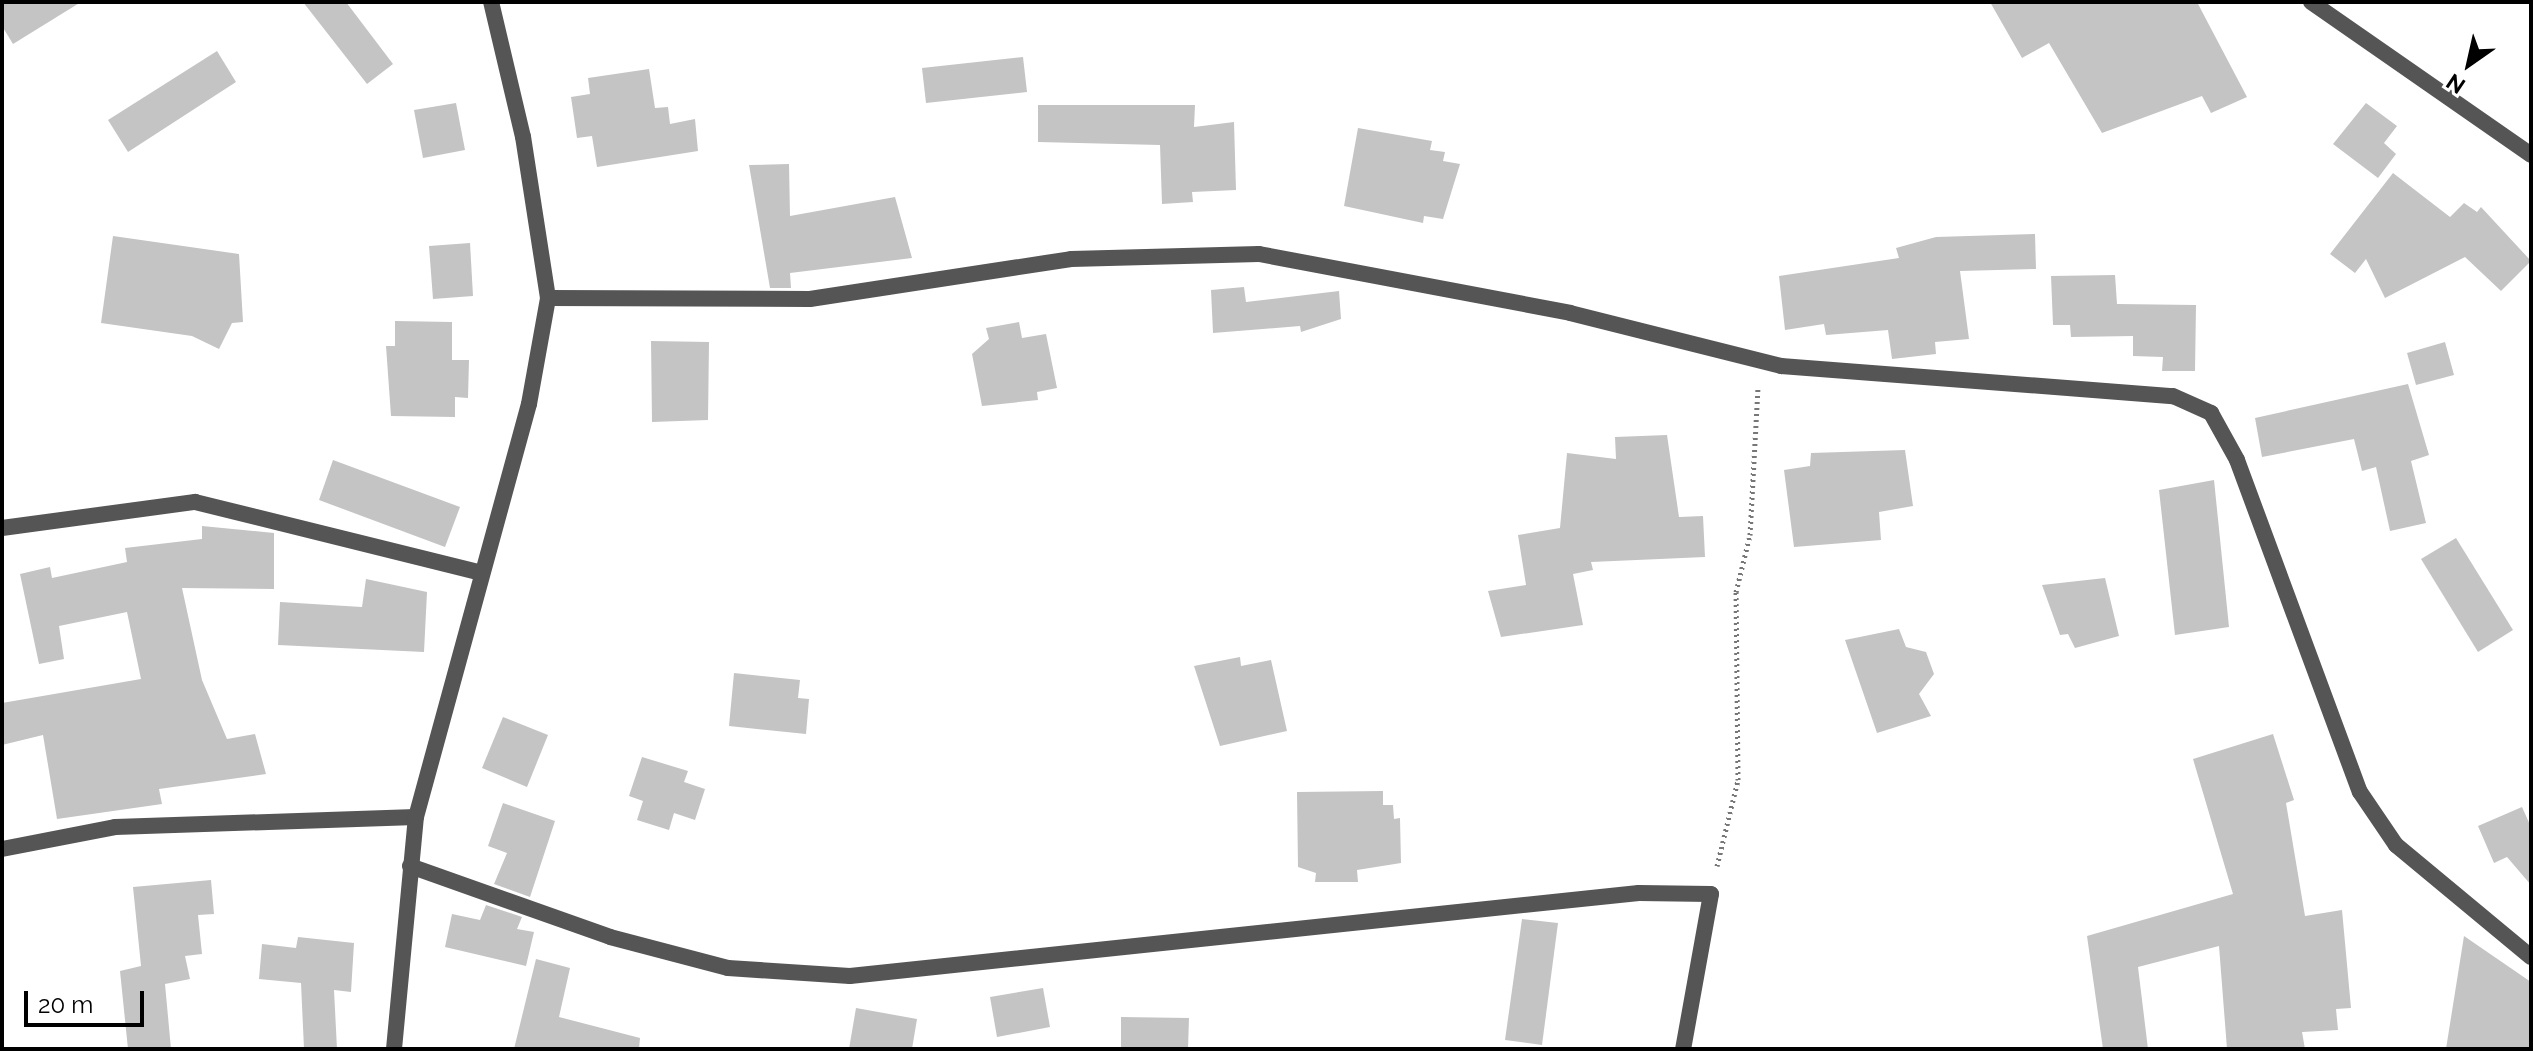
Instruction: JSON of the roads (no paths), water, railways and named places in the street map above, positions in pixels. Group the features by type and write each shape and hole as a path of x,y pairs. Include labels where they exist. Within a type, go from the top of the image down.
{"street":[{"path":"394,1049 416,817 529,404 548,298 523,137 491,2"},
{"path":"2311,2 2531,155"},
{"path":"548,298 810,299 1071,259 1259,254 1570,313 1759,360 2173,396 2211,413 2237,460 2360,792 2396,845 2531,957"},
{"path":"2,528 195,502 481,573"},
{"path":"2,849 115,827 416,817"},
{"path":"410,866 610,937 728,968 850,976 1623,895 1711,894 1683,1049"}]}
